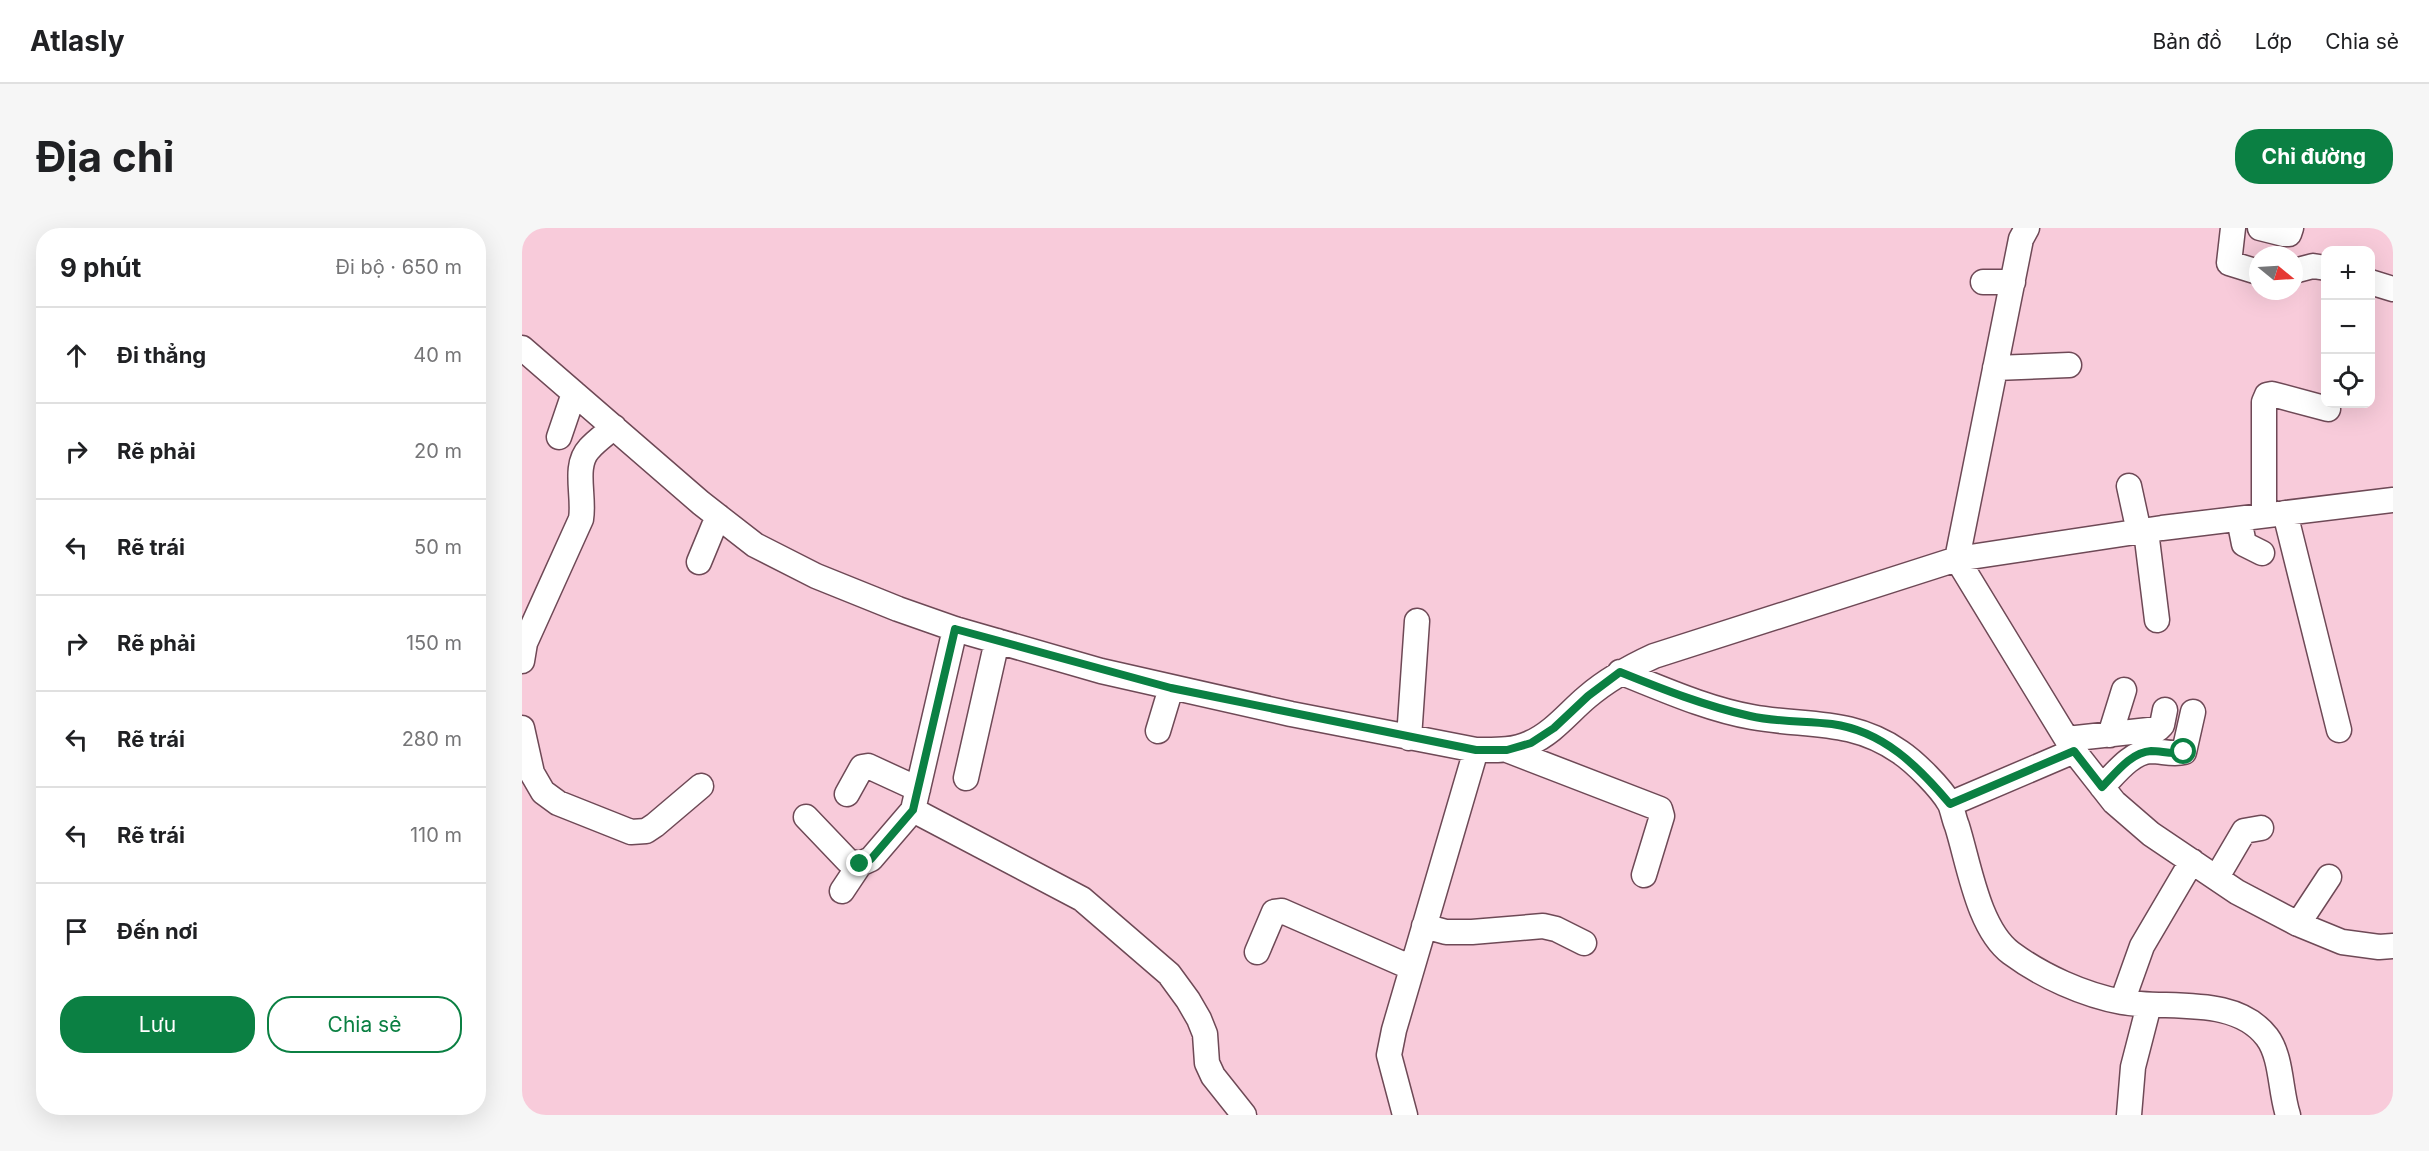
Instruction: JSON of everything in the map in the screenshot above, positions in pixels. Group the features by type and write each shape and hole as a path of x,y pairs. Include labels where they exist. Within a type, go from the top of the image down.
{"street":[{"path":"2027,228 2021,239 1957,559 2071,745 2114,802 2144,827 2237,892 2298,924 2342,942 2379,947 2393,946"},
{"path":"2233,228 2229,263 2249,269"},
{"path":"2260,228 2289,234 2291,228"},
{"path":"2303,269 2313,266 2321,267"},
{"path":"1983,282 2013,282"},
{"path":"2375,284 2393,289"},
{"path":"522,348 755,545 816,576 955,629 1171,688 1476,750 1507,750 1531,743 1554,728 1588,696 1620,672 1654,656 1957,559 2142,531 2393,500"},
{"path":"1995,368 2069,366"},
{"path":"559,437 574,393"},
{"path":"2328,409 2272,394 2267,395 2264,402 2275,514 2339,730"},
{"path":"522,661 525,643 581,519 583,457 589,448 614,427"},
{"path":"2129,486 2142,531 2157,620"},
{"path":"699,562 718,516"},
{"path":"2239,519 2244,544 2262,553"},
{"path":"1409,738 1417,621"},
{"path":"842,891 860,864 871,859 916,799 955,629"},
{"path":"966,778 997,642"},
{"path":"1620,672 1717,708 1752,717 1834,725 1866,734 1901,752 1928,778 1950,804 1977,897 1992,931 2010,952 2044,972 2086,992 2122,1002 2227,1011 2255,1023 2269,1039 2277,1062 2282,1098 2288,1115"},
{"path":"1158,731 1171,688"},
{"path":"2110,735 2124,690"},
{"path":"1950,804 2071,745 2110,735 2158,729 2162,725 2165,710"},
{"path":"2102,787 2136,755 2150,751 2178,754 2184,752 2193,712"},
{"path":"522,728 532,773 543,792 558,803 631,832 646,831 701,786"},
{"path":"1405,1115 1389,1055 1394,1030 1476,750"},
{"path":"1507,750 1659,809 1662,816 1644,875"},
{"path":"848,794 862,767 867,766 916,799 1082,899 1169,975 1188,1000 1205,1034 1207,1063 1213,1076 1244,1115"},
{"path":"806,817 848,861 860,864"},
{"path":"2217,877 2244,831 2261,828"},
{"path":"2122,1002 2142,946 2192,861"},
{"path":"2298,924 2330,877"},
{"path":"1257,952 1275,912 1282,911 1412,968"},
{"path":"1424,926 1446,932 1543,926 1556,929 1584,943"},
{"path":"2129,1115 2133,1067 2149,1005"}],"route":[{"path":"860,864 871,859 913,810 955,629 1101,671 1171,688 1476,750 1507,750 1531,743 1554,728 1588,696 1620,672 1717,708 1752,717 1834,725 1866,734 1901,752 1928,778 1950,804 2074,751 2102,787 2136,755 2150,751 2178,754 2184,752"}]}
